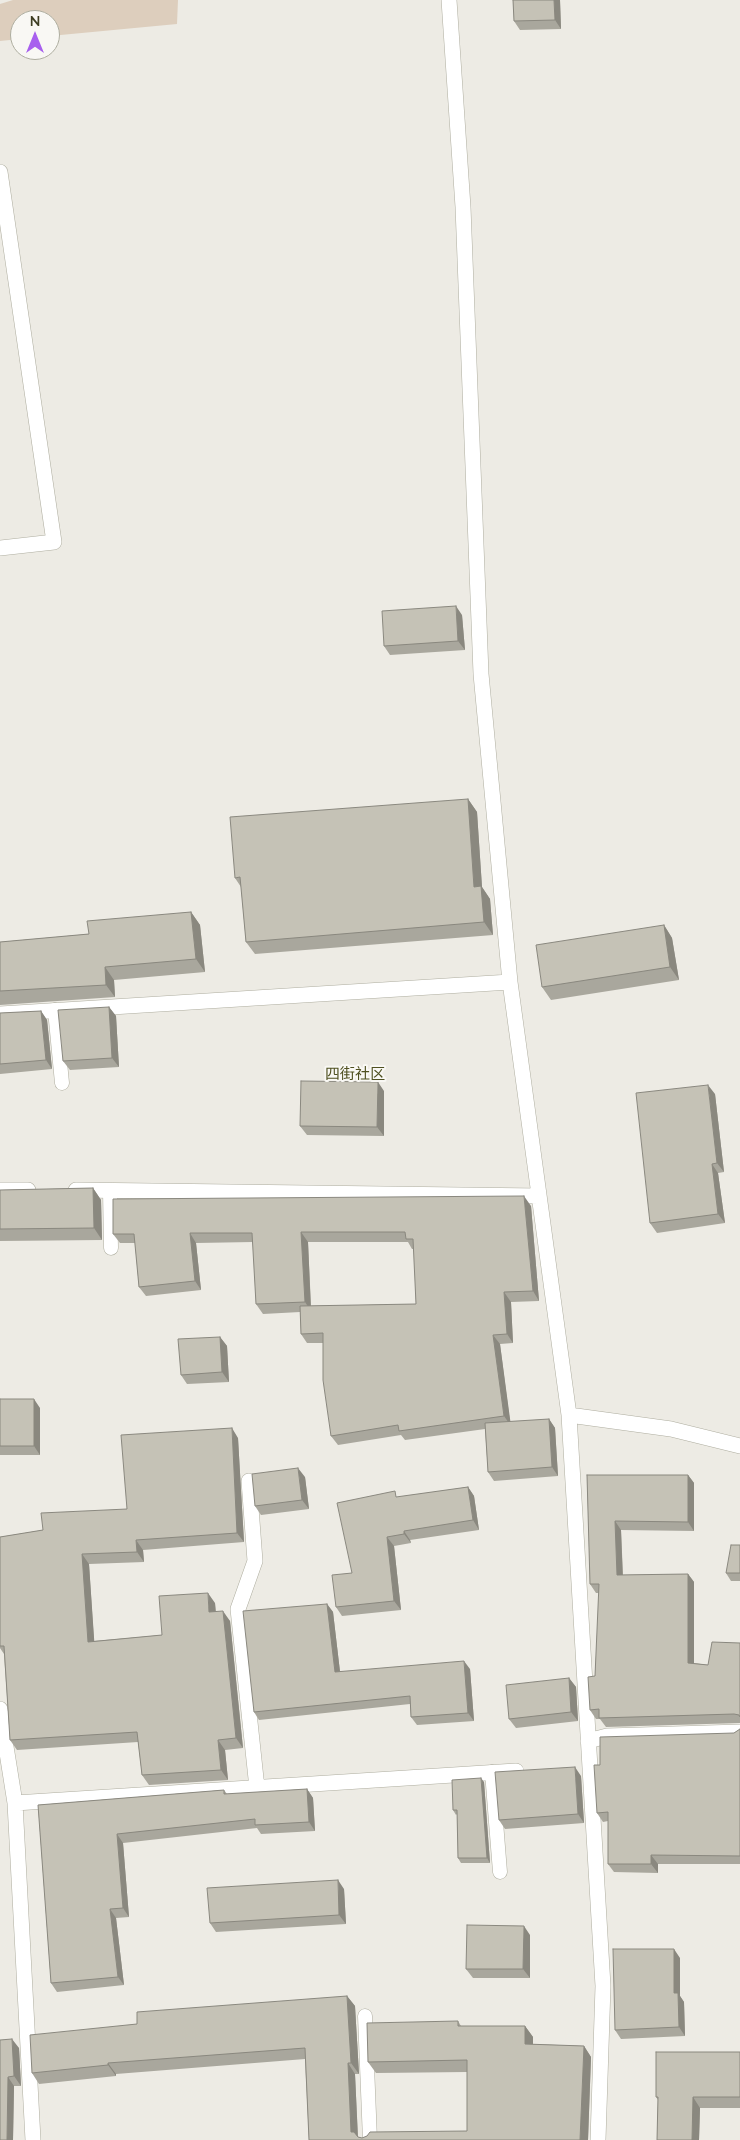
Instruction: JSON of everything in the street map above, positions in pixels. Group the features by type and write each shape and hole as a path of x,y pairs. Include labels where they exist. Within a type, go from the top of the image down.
{"street":[{"path":"449,0 463,217 481,674 510,982 570,1415 588,1741 585,1766 603,1986 598,2140"},
{"path":"0,172 54,542 0,548"},
{"path":"0,1014 510,982"},
{"path":"0,1190 40,1190"},
{"path":"60,1190 539,1196"},
{"path":"570,1415 671,1429 740,1446"},
{"path":"249,1481 255,1561 238,1609 257,1788"},
{"path":"0,1709 15,1803 33,2140"},
{"path":"588,1741 607,1736 740,1732"},
{"path":"15,1803 531,1770"}],"lane":[{"path":"55,1010 62,1083"},
{"path":"110,1191 111,1248"},
{"path":"492,1772 500,1872"},
{"path":"365,2016 370,2140"}],"shaded area":[{"path":"13,0 178,0 177,24 60,35 60,10 10,10 10,40 0,41 0,4"}],"building":[{"path":"513,0 554,0 555,20 514,21"},
{"path":"456,606 458,641 384,646 382,611"},
{"path":"468,799 474,887 481,886 484,922 246,942 240,877 235,878 230,817"},
{"path":"191,912 196,959 105,967 106,985 0,991 0,942 89,934 87,921"},
{"path":"664,925 670,967 542,987 536,945"},
{"path":"109,1007 112,1058 63,1061 58,1010"},
{"path":"41,1011 46,1060 0,1064 0,1013"},
{"path":"301,1081 378,1082 377,1127 300,1126"},
{"path":"708,1085 717,1163 712,1164 718,1214 650,1223 636,1093"},
{"path":"93,1188 94,1228 0,1229 0,1190"},
{"path":"524,1196 533,1291 504,1292 507,1334 493,1335 504,1416 399,1431 398,1425 331,1436 323,1380 323,1333 301,1334 300,1306 416,1304 413,1239 406,1239 405,1232 301,1232 305,1302 256,1304 252,1233 190,1233 195,1281 139,1287 134,1234 113,1234 113,1199"},
{"path":"220,1337 222,1372 181,1375 178,1339"},
{"path":"0,1399 34,1399 34,1446 0,1446"},
{"path":"549,1419 552,1467 488,1472 485,1423"},
{"path":"232,1428 237,1533 136,1540 137,1552 82,1554 88,1642 162,1635 159,1596 208,1593 209,1612 223,1611 236,1738 218,1740 221,1770 142,1775 137,1732 10,1740 4,1646 0,1646 0,1537 43,1530 41,1513 127,1509 121,1435"},
{"path":"298,1468 302,1500 255,1506 252,1474"},
{"path":"587,1475 688,1475 688,1522 615,1521 617,1575 688,1574 688,1663 708,1665 712,1642 740,1643 740,1717 734,1714 599,1718 599,1709 590,1710 588,1677 595,1676 599,1584 590,1584"},
{"path":"468,1487 473,1520 404,1531 404,1534 387,1537 394,1601 336,1607 332,1575 352,1573 337,1503 395,1491 396,1497"},
{"path":"731,1545 740,1545 740,1573 726,1573"},
{"path":"327,1604 335,1672 464,1661 468,1713 411,1717 410,1696 254,1712 243,1611"},
{"path":"569,1678 571,1712 509,1719 506,1685"},
{"path":"740,1729 740,1856 651,1855 651,1864 608,1864 608,1812 597,1813 594,1765 600,1765 600,1737 734,1733"},
{"path":"575,1767 578,1814 499,1820 495,1772"},
{"path":"481,1778 487,1858 458,1858 457,1810 453,1810 452,1780"},
{"path":"307,1789 309,1822 255,1825 255,1819 117,1834 123,1908 110,1909 118,1977 51,1983 38,1805 224,1790 224,1794"},
{"path":"338,1880 339,1915 210,1923 207,1888"},
{"path":"467,1925 524,1926 523,1969 466,1969"},
{"path":"613,1949 674,1949 674,1993 678,1993 679,2027 615,2030"},
{"path":"347,1996 351,2063 348,2063 351,2132 354,2132 358,2137 367,2136 370,2132 467,2131 467,2060 368,2062 367,2023 458,2021 458,2026 525,2026 525,2044 584,2046 580,2140 309,2140 305,2048 108,2063 108,2065 32,2073 30,2035 137,2024 137,2012"},
{"path":"12,2039 14,2076 8,2077 7,2140 0,2140 0,2040"},
{"path":"656,2052 740,2052 740,2097 693,2097 692,2140 657,2140"}],"district":[{"name":"四街社区","path":"355,1074"}]}
